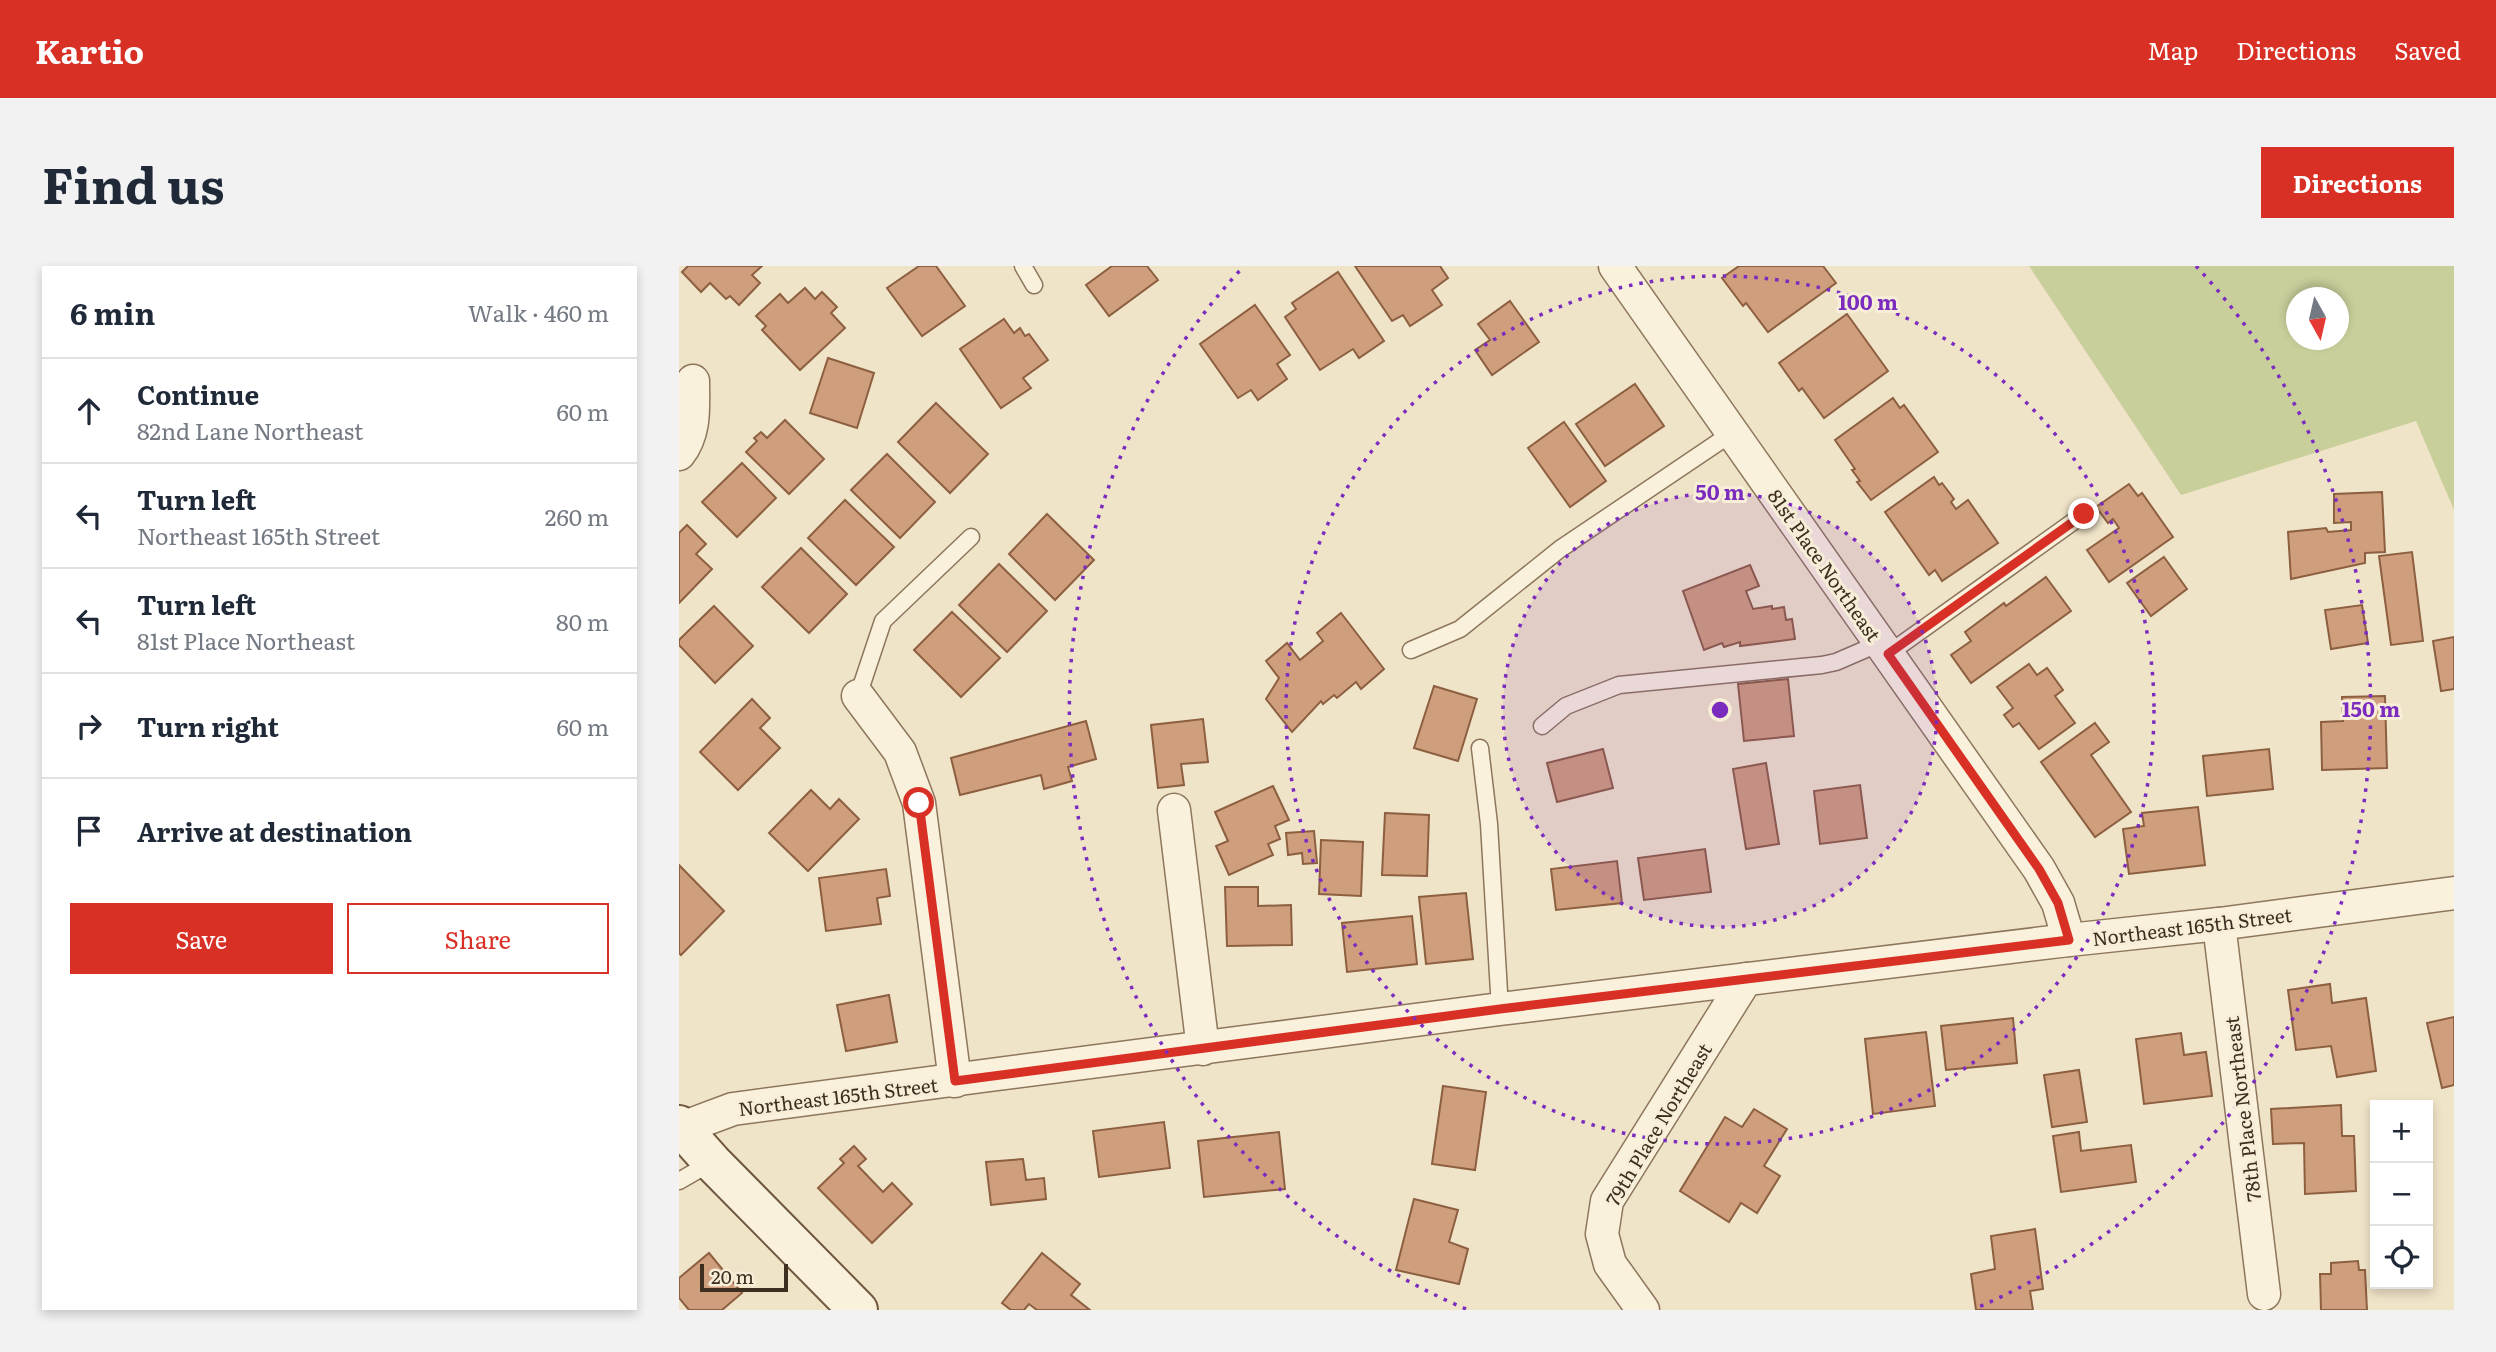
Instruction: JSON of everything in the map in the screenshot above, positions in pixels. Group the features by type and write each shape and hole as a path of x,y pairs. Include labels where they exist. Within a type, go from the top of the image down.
{"main road":[{"path":"681,1127 858,1310"}],"street":[{"name":"81st Place Northeast","path":"1615,266 2039,869 2058,903 2069,940"},
{"path":"679,454 692,426 693,381"},
{"path":"859,696 899,752 919,803 955,1081"},
{"path":"1174,810 1203,1049"},
{"name":"Northeast 165th Street","path":"681,1127 733,1109 990,1075 1500,1009 2219,924 2454,893"},
{"name":"78th Place Northeast","path":"2219,924 2264,1294"},
{"name":"79th Place Northeast","path":"1643,1310 1610,1264 1602,1234 1607,1201 1747,979"}],"lane":[{"path":"1023,266 1034,285"},
{"path":"1411,650 1460,629 1560,549 1733,433"},
{"path":"1542,726 1566,706 1619,685 1822,665 1884,648 2084,514"},
{"path":"859,696 883,621 971,537"},
{"path":"1480,748 1489,824 1500,1009"},
{"path":"679,1181 712,1162"}],"green space":[{"path":"2029,266 2454,266 2454,510 2416,421 2181,495"}],"building":[{"path":"688,266 762,266 752,275 760,283 739,305 730,296 726,299 710,283 701,292 682,272"},
{"path":"919,266 936,266 965,306 922,336 887,288"},
{"path":"1112,266 1147,266 1158,280 1109,316 1086,285"},
{"path":"1355,266 1440,266 1448,278 1432,290 1442,305 1410,326 1403,315 1392,321"},
{"path":"1739,266 1823,266 1836,283 1768,332 1746,303 1743,306 1722,278"},
{"path":"1338,272 1384,341 1359,358 1353,349 1320,370 1285,317 1296,309 1292,303"},
{"path":"805,288 815,299 822,292 837,307 831,313 845,328 800,370 762,330 766,326 756,316 780,294 788,303"},
{"path":"1510,301 1539,342 1492,375 1475,350 1490,340 1478,324"},
{"path":"1255,305 1290,355 1277,364 1287,379 1258,400 1251,390 1238,398 1200,344"},
{"path":"1847,314 1888,371 1824,418 1802,388 1799,391 1779,363"},
{"path":"1004,319 1014,333 1020,328 1025,336 1029,334 1048,360 1023,378 1031,388 1001,408 960,349"},
{"path":"828,358 874,373 857,428 810,413"},
{"path":"1635,384 1664,426 1605,466 1576,424"},
{"path":"1893,398 1900,408 1904,405 1938,452 1871,500 1857,482 1860,481 1852,470 1855,469 1835,440"},
{"path":"936,403 988,454 950,493 898,442"},
{"path":"785,420 824,459 789,494 746,452 757,441 754,438 761,432 767,438"},
{"path":"1564,422 1606,481 1570,507 1528,448"},
{"path":"887,454 935,502 900,538 851,490"},
{"path":"742,463 776,498 737,537 702,502"},
{"path":"1934,477 1954,499 1951,502 1956,509 1968,500 1998,543 1942,581 1935,570 1929,575 1885,512"},
{"path":"2129,484 2138,496 2142,493 2173,537 2109,582 2087,550 2119,528 2113,519 2108,523 2096,507"},
{"path":"2382,492 2385,552 2365,553 2365,563 2291,579 2288,532 2326,528 2328,532 2351,530 2351,522 2334,523 2334,494"},
{"path":"845,500 894,547 856,585 808,538"},
{"path":"1047,514 1094,560 1055,600 1009,554"},
{"path":"687,525 706,544 696,554 712,569 679,603 679,533"},
{"path":"801,548 847,594 809,633 762,587"},
{"path":"2412,552 2423,641 2391,645 2379,556"},
{"path":"2164,557 2187,589 2151,616 2127,583"},
{"path":"999,564 1047,611 1007,652 959,605"},
{"path":"1750,565 1759,586 1746,591 1753,609 1784,607 1786,620 1792,619 1795,639 1740,646 1740,642 1724,647 1722,643 1704,650 1683,591"},
{"path":"2046,577 2071,611 1971,683 1951,655 1971,641 1965,632"},
{"path":"2362,605 2368,643 2331,649 2325,610"},
{"path":"714,606 753,646 715,683 679,645 679,640"},
{"path":"952,612 1000,658 961,697 914,650"},
{"path":"1341,613 1384,669 1361,689 1356,682 1337,698 1334,695 1323,704 1321,701 1292,732 1266,699 1279,678 1266,661 1287,643 1300,660 1323,641 1317,633"},
{"path":"2454,637 2454,689 2441,691 2433,641"},
{"path":"2029,664 2037,675 2047,668 2063,690 2055,696 2075,723 2039,749 2019,723 2013,727 2004,715 2013,708 1997,687"},
{"path":"1788,679 1794,736 1744,741 1738,684"},
{"path":"1434,686 1477,699 1458,761 1414,748"},
{"path":"2385,696 2387,768 2322,770 2321,722 2343,721 2342,697"},
{"path":"752,699 770,718 760,728 780,748 738,790 700,752"},
{"path":"1203,719 1208,762 1181,764 1184,785 1158,788 1151,725"},
{"path":"1086,721 1096,759 1068,767 1072,781 1044,789 1041,775 960,795 951,758"},
{"path":"2095,723 2109,742 2091,755 2131,812 2095,837 2041,762"},
{"path":"1603,749 1613,788 1557,802 1547,763"},
{"path":"2269,749 2273,789 2207,796 2203,756"},
{"path":"1766,763 1779,844 1746,849 1733,769"},
{"path":"1860,785 1867,838 1820,844 1814,791"},
{"path":"1273,786 1289,820 1275,826 1280,839 1268,844 1273,855 1229,875 1216,846 1228,841 1215,812"},
{"path":"811,790 830,809 839,799 859,819 808,871 769,833"},
{"path":"2198,807 2205,865 2129,874 2123,829 2144,826 2142,813"},
{"path":"1385,813 1429,815 1427,876 1382,875"},
{"path":"1314,831 1317,863 1303,864 1302,853 1288,855 1286,833"},
{"path":"1321,840 1363,842 1361,896 1319,894"},
{"path":"1705,849 1711,892 1644,900 1638,858"},
{"path":"1617,861 1622,903 1556,910 1551,869"},
{"path":"679,865 724,911 681,955 679,953"},
{"path":"886,869 890,896 877,898 881,924 826,931 819,878"},
{"path":"1225,887 1258,887 1258,906 1291,905 1292,945 1227,946"},
{"path":"1466,893 1473,959 1426,964 1419,897"},
{"path":"1412,916 1417,964 1347,972 1342,923"},
{"path":"2330,984 2332,1003 2366,998 2376,1071 2337,1077 2331,1046 2296,1050 2288,990"},
{"path":"889,995 897,1042 846,1051 837,1005"},
{"path":"2454,1017 2454,1085 2442,1088 2427,1023"},
{"path":"2013,1018 2017,1063 1946,1070 1941,1026"},
{"path":"1926,1032 1935,1106 1873,1114 1865,1039"},
{"path":"2181,1033 2184,1055 2206,1052 2212,1096 2144,1104 2136,1039"},
{"path":"2079,1070 2087,1122 2052,1127 2044,1075"},
{"path":"1443,1086 1486,1092 1475,1170 1432,1164"},
{"path":"2341,1105 2342,1136 2354,1136 2356,1191 2305,1194 2304,1143 2273,1144 2271,1109"},
{"path":"1754,1109 1787,1129 1764,1166 1780,1176 1757,1213 1741,1203 1729,1222 1680,1191 1725,1117 1742,1127"},
{"path":"1164,1122 1170,1168 1099,1177 1093,1131"},
{"path":"1279,1132 1285,1189 1204,1197 1198,1141"},
{"path":"2079,1132 2081,1151 2131,1145 2136,1182 2061,1192 2053,1136"},
{"path":"854,1146 866,1159 858,1166 883,1192 892,1183 912,1204 872,1243 818,1188 844,1163 840,1159"},
{"path":"1023,1159 1026,1180 1044,1178 1046,1199 991,1205 986,1162"},
{"path":"1414,1199 1458,1210 1449,1242 1468,1249 1459,1284 1396,1270"},
{"path":"2035,1229 2043,1289 2030,1291 2033,1310 1976,1310 1971,1274 1995,1269 1991,1236"},
{"path":"709,1253 742,1293 722,1310 689,1310 679,1298 679,1278"},
{"path":"1042,1253 1080,1284 1071,1295 1090,1310 1037,1310 1029,1304 1024,1310 1011,1310 1002,1303"},
{"path":"2358,1261 2359,1270 2365,1270 2367,1310 2321,1310 2320,1274 2331,1274 2331,1263"}],"route":[{"path":"919,803 955,1081 1500,1009 2069,940 2058,903 2039,869 1888,654 2084,514"}]}
